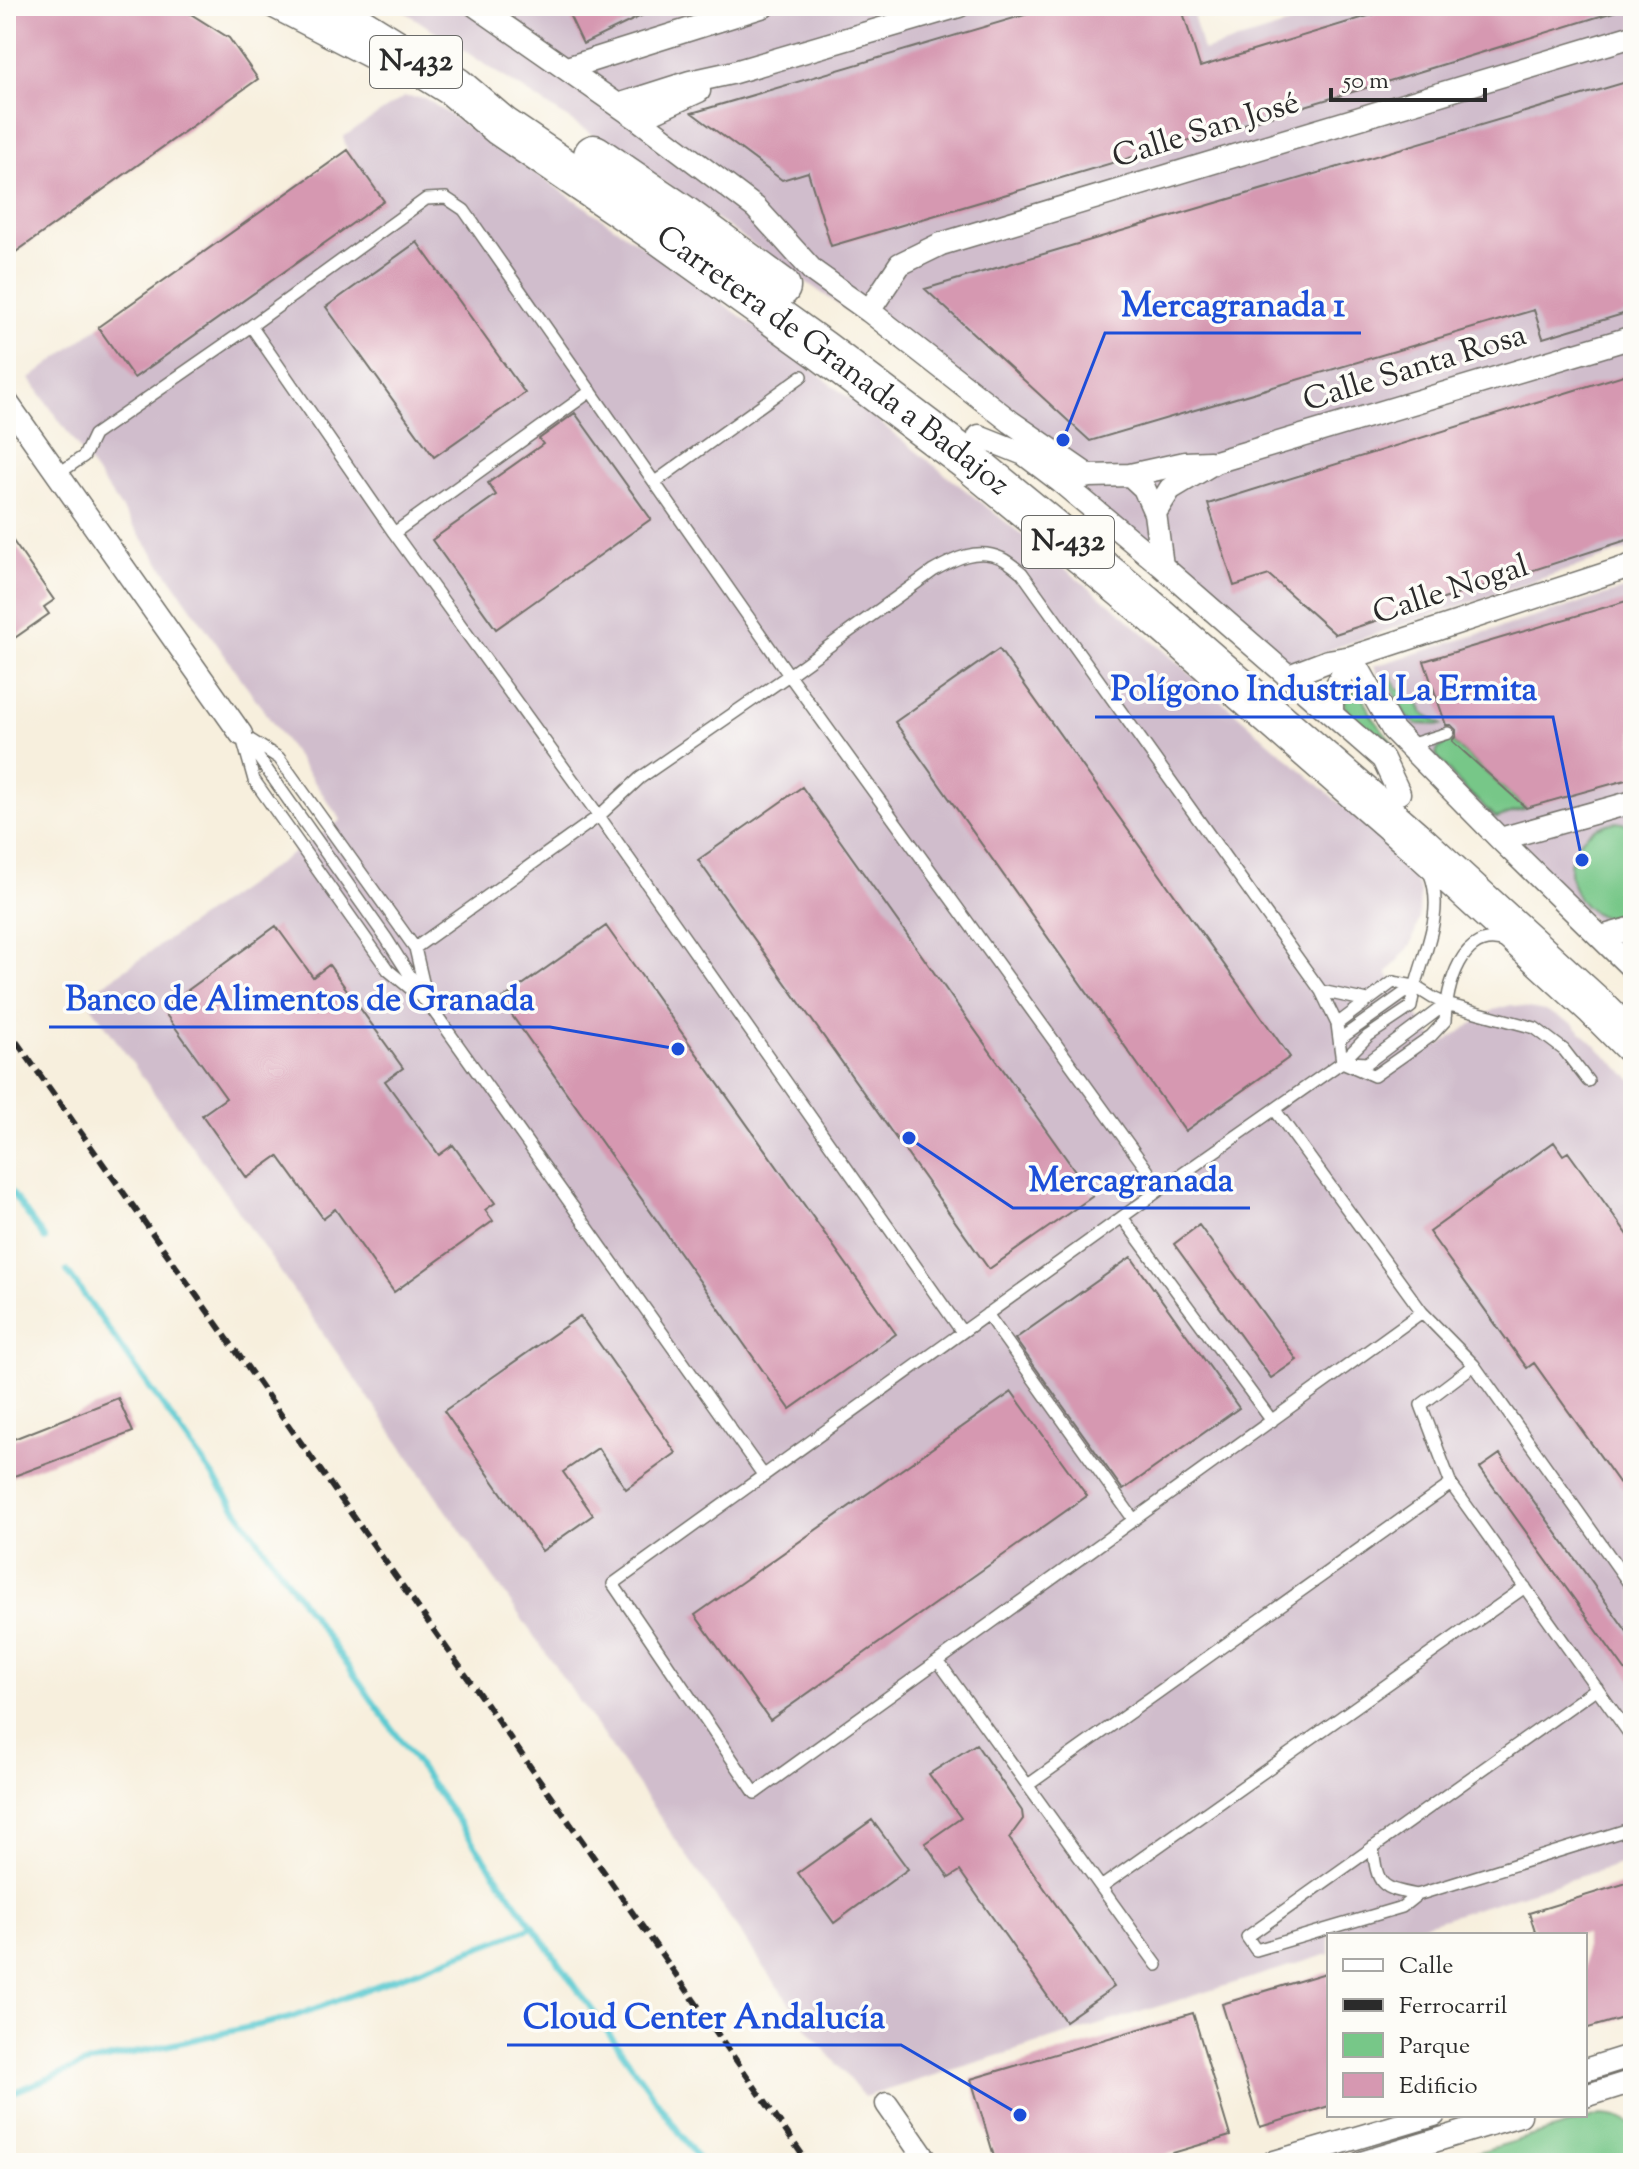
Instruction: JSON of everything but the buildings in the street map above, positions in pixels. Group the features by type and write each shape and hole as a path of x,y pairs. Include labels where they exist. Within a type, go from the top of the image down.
{"highway":[{"name":"Carretera de Granada a Badajoz","path":"325,6 455,87 501,126 661,235 970,462 1144,605 1418,844 1633,1044"},
{"name":"Carretera de Granada a Badajoz","path":"361,6 469,72 685,217 979,436 1203,622 1399,793 1633,1005"}],"street":[{"path":"272,6 501,126"},
{"path":"476,6 638,119 756,208 813,271 1011,422 1089,476"},
{"path":"567,68 764,6"},
{"path":"618,105 959,6"},
{"name":"Calle San José","path":"869,311 900,264 941,244 1633,36"},
{"path":"638,119 696,93 731,73"},
{"name":"Calle Santa Rosa","path":"1155,513 1170,489 1215,462 1633,337"},
{"path":"6,401 241,734"},
{"path":"979,436 1024,454 1162,566 1383,759 1399,793"},
{"name":"Calle Santa Rosa","path":"1061,482 1089,476 1130,475 1185,463 1215,462"},
{"path":"1130,475 1144,488 1155,513 1162,566"},
{"name":"Calle Nogal","path":"1289,676 1633,565"},
{"path":"1332,712 1332,694 1352,657"},
{"path":"1352,657 1393,730 1633,969"},
{"path":"1500,839 1633,802"},
{"path":"1601,937 1633,928"},
{"path":"1587,2069 1633,2055"},
{"path":"1587,2095 1633,2081"},
{"path":"887,2104 928,2163"},
{"path":"1271,2163 1309,2158 1428,2117"},
{"path":"1361,2163 1513,2117"}],"lane":[{"path":"58,474 84,456 94,435 426,199 446,198 464,210 789,675 1161,1189"},
{"path":"251,326 394,533 599,816 962,1332"},
{"path":"655,482 802,376"},
{"path":"394,533 591,391"},
{"path":"415,948 599,816 640,778 933,571 956,558 977,553 1000,557 1022,573 1321,991 1337,1024 1342,1062"},
{"path":"1408,745 1448,733"},
{"path":"241,734 279,758 415,948 428,1003"},
{"path":"241,734 764,1476"},
{"path":"241,734 254,780 388,970 428,1003"},
{"path":"1418,844 1433,883 1434,928 1414,986 1411,1007 1368,1036 1342,1062 613,1584 755,1793 1422,1312"},
{"path":"1342,1062 1367,1063 1446,1004 1460,959 1479,942 1497,939 1543,958"},
{"path":"1337,1024 1393,982 1414,986 1446,1004 1535,1028 1564,1050 1588,1081"},
{"path":"1340,1039 1414,986"},
{"path":"1321,991 1368,1001"},
{"path":"1275,1110 1422,1312 1474,1365 1633,1589"},
{"path":"1122,1217 1272,1421"},
{"path":"987,1314 1134,1520"},
{"path":"1474,1365 1421,1405 1451,1484 1633,1739"},
{"path":"1028,1785 1451,1484"},
{"path":"1101,1887 1525,1587"},
{"path":"938,1661 1157,1965"},
{"path":"1597,1688 1247,1937 1256,1950 1402,1907 1417,1895 1633,1828"},
{"path":"1373,1847 1380,1879 1391,1890 1417,1895"}],"shaded area":[{"path":"396,6 1191,6 1203,51 1350,6 1633,6 1633,548 1291,665 947,381 658,178"},
{"path":"404,97 425,98 666,262 802,361 1116,609 1406,861 1420,891 1419,920 1411,945 1387,973 1439,1046 1493,1010 1511,1005 1545,1011 1572,1023 1633,1081 1633,1860 1396,1933 1327,1933 1327,1955 864,2097 808,2030 227,1195 85,997 341,820 30,379 347,150 343,137"},
{"path":"1633,587 1633,958 1429,762 1398,720 1374,666"}],"green space":[{"path":"1390,672 1397,689 1405,689 1409,701 1417,700 1423,713 1443,725 1417,724 1406,716 1387,679"},
{"path":"1354,691 1362,693 1372,716 1392,742 1387,749 1348,713 1344,705 1346,695"},
{"path":"1450,740 1526,808 1496,818 1458,782 1436,755 1438,749"},
{"path":"1616,822 1633,825 1633,916 1611,918 1593,912 1579,899 1572,882 1570,864 1577,846 1592,831"},
{"path":"1601,2115 1622,2119 1633,2126 1633,2163 1442,2163"}],"waterway":[{"path":"6,1185 45,1239"},
{"path":"67,1271 701,2163"},
{"path":"6,2095 85,2064 290,2018 533,1927"}],"railway":[{"path":"6,1027 808,2163"}],"place":[{"name":"Mercagranada 1","path":"1063,440"},
{"name":"Polígono Industrial La Ermita","path":"1582,860"},
{"name":"Banco de Alimentos de Granada","path":"678,1049"},
{"name":"Mercagranada","path":"909,1138"},
{"name":"Cloud Center Andalucía","path":"1020,2115"}]}
